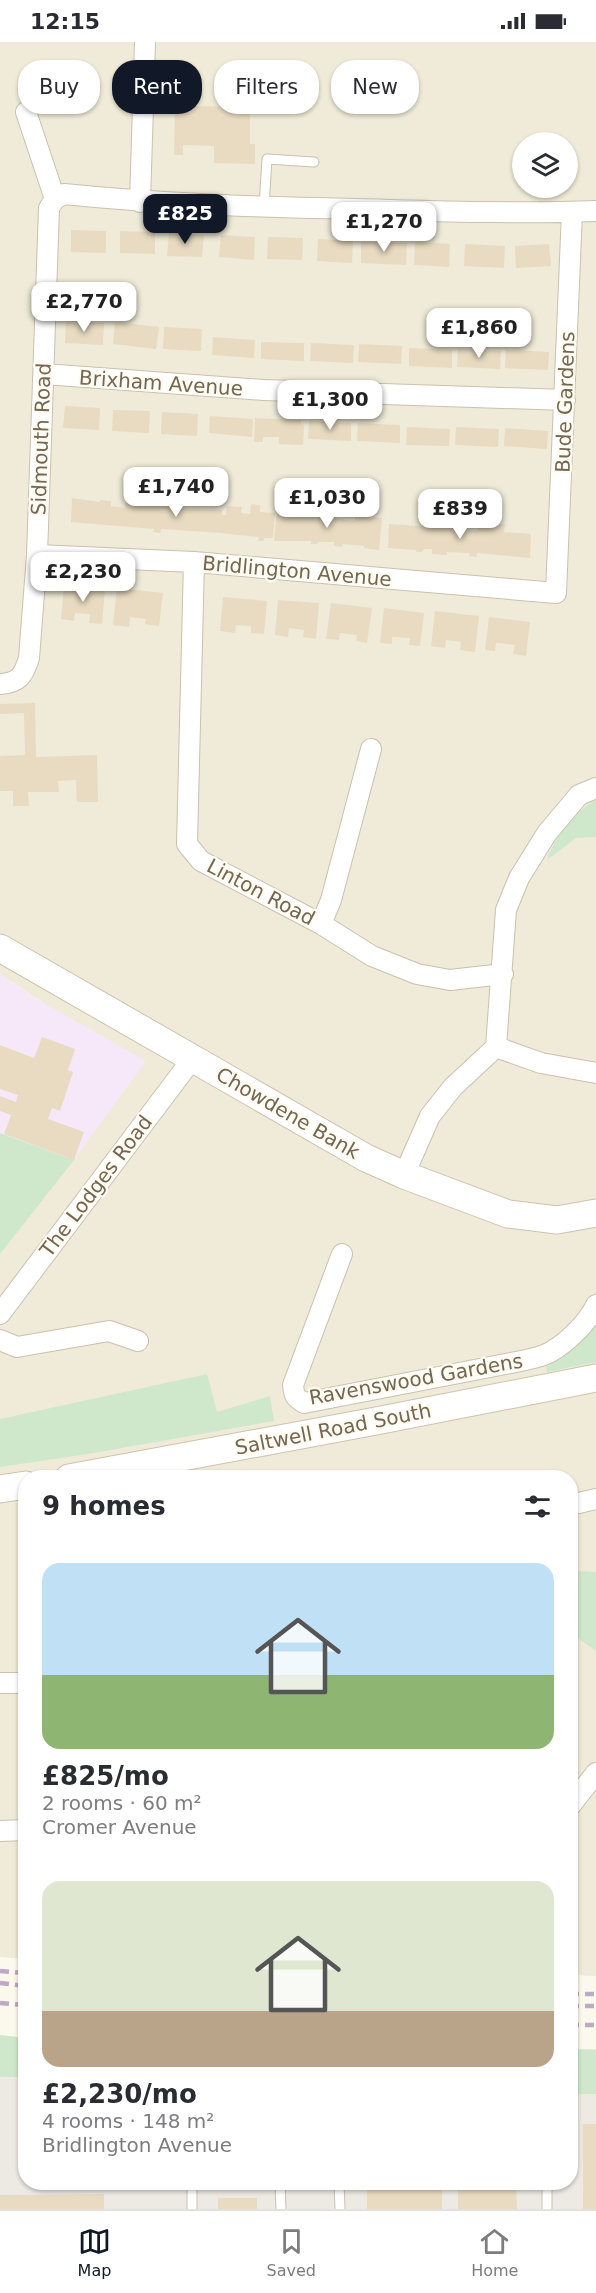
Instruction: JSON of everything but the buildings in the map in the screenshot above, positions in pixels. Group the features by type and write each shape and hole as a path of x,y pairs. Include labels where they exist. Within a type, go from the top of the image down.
{"street":[{"path":"140,202 145,42"},
{"path":"27,114 55,199 64,195 140,202 264,207 521,213 596,211"},
{"name":"Sidmouth Road","path":"0,684 10,683 24,674 29,658 37,555 49,208 55,199"},
{"name":"Bude Gardens","path":"556,593 572,212"},
{"name":"Brixham Avenue","path":"44,374 264,390 565,400"},
{"name":"Bridlington Avenue","path":"37,555 194,562 556,593"},
{"name":"Linton Road","path":"194,562 188,844 201,861 321,924 372,956 417,974 450,980 502,974"},
{"path":"321,924 331,900 370,749"},
{"path":"404,1175 430,1116 453,1087 496,1047 506,910 519,878 547,833 566,810 579,795 596,788"},
{"name":"Chowdene Bank","path":"0,948 366,1158 404,1175 508,1214 557,1220 596,1213"},
{"path":"496,1047 542,1063 596,1073"},
{"name":"The Lodges Road","path":"0,1314 193,1058"},
{"name":"Ravenswood Gardens","path":"342,1254 293,1385 297,1399 304,1403 547,1354 578,1330 593,1313 596,1305"},
{"path":"0,1340 17,1347 109,1331 138,1341"},
{"name":"Saltwell Road South","path":"127,1470 596,1378"},
{"path":"0,1489 18,1486"},
{"path":"578,1503 596,1499"},
{"path":"0,1683 18,1683"},
{"path":"578,1796 596,1773"},
{"path":"0,1831 18,1830"}],"lane":[{"path":"264,207 267,159 314,162"},
{"path":"192,2190 192,2209"},
{"path":"281,2190 282,2209"},
{"path":"339,2190 340,2209"},
{"path":"547,2190 547,2209"}],"shaded area":[{"path":"0,42 596,42 596,1976 578,1975 578,1470 18,1470 18,1958 0,1957 0,1253 145,1061 0,1012 41,1001 0,974"},
{"path":"0,974 42,1002 146,1061 74,1160 0,1133"},
{"path":"0,2035 18,2037 18,2190 578,2190 578,2049 596,2049 596,2209 0,2209"}],"green space":[{"path":"596,801 596,837 576,838 547,860 565,827 584,808"},
{"path":"0,1133 74,1160 0,1254"},
{"path":"596,1327 596,1362 547,1372 546,1366"},
{"path":"207,1374 217,1412 270,1396 274,1421 0,1467 0,1419"},
{"path":"578,1571 596,1572 596,1651 578,1638"},
{"path":"0,2035 18,2037 18,2077 0,2077"},
{"path":"578,2049 596,2050 596,2094 578,2094"}],"railway":[{"path":"0,1971 18,1972"},
{"path":"0,1983 18,1985"},
{"path":"578,1994 596,1994"},
{"path":"0,2003 18,2004"},
{"path":"578,2006 596,2006"},
{"path":"578,2025 596,2025"}]}
